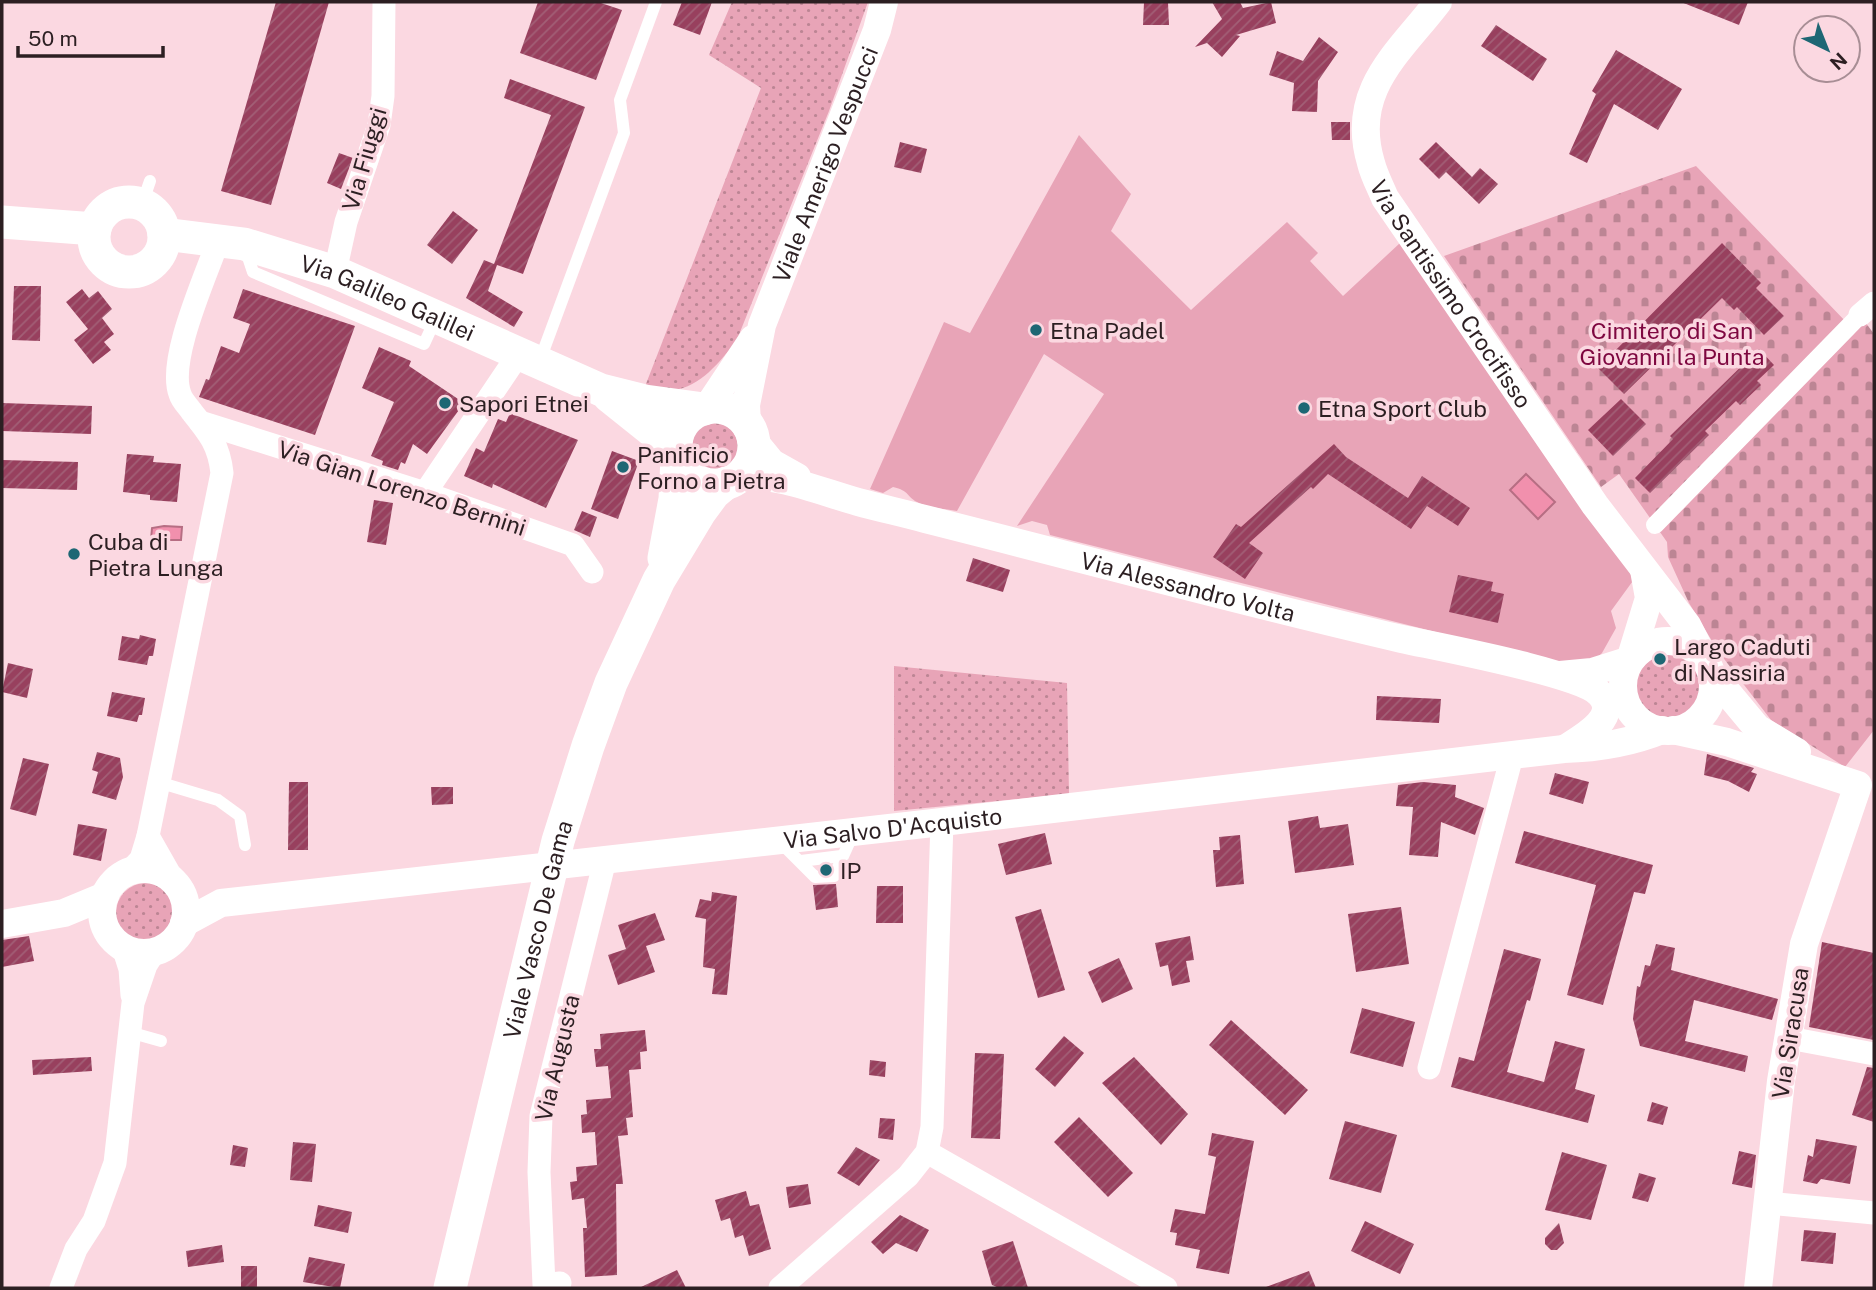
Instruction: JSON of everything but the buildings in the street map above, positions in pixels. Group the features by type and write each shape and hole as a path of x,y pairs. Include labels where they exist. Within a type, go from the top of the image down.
{"main road":[{"path":"146,192 164,234 163,246 158,257 149,265 139,271 127,272 115,269 97,252 95,229 99,219 113,206 146,192"},
{"path":"2,222 95,229"},
{"name":"Via Galileo Galilei","path":"164,234 231,243 335,272 601,390"},
{"path":"601,390 645,401 723,408 733,411 750,432 751,460 733,480 714,494 700,512 659,580"},
{"path":"601,390 664,440 688,474 696,480 706,484 733,480"},
{"path":"659,580 675,499 677,437 687,419 706,408"},
{"name":"Viale Vasco De Gama","path":"450,1288 558,841 611,683 659,580"}],"street":[{"name":"Via Fiuggi","path":"335,272 346,222 379,125 383,96 384,2"},
{"name":"Viale Amerigo Vespucci","path":"762,324 872,43 884,2"},
{"name":"Via Santissimo Crocifisso","path":"1438,2 1394,54 1374,86 1368,106 1366,131 1370,162 1385,198 1595,505 1687,625 1709,667"},
{"path":"133,1003 130,969 103,919 105,896 110,886 141,859 148,836 222,473 220,454 212,438 180,396 177,378 179,354 231,243"},
{"path":"1655,525 1867,309"},
{"path":"706,408 762,324"},
{"path":"762,324 746,405 750,432 772,463 821,490"},
{"path":"425,494 529,359"},
{"name":"Via Gian Lorenzo Bernini","path":"200,422 573,545 592,572"},
{"path":"733,480 764,475 821,490"},
{"name":"Via Alessandro Volta","path":"821,490 1356,628 1558,675"},
{"path":"1564,749 1587,735 1616,705 1649,598 1644,570"},
{"path":"1558,675 1592,672 1630,660 1643,648 1656,642 1683,643 1696,650 1757,728 1784,746 1866,788"},
{"path":"1667,730 1688,726 1700,717 1709,704 1713,689 1709,667"},
{"path":"1558,675 1594,690 1644,724 1727,741 1866,788"},
{"name":"Via Salvo D'Acquisto","path":"221,903 1591,748 1636,740 1667,730"},
{"path":"1429,1068 1512,756"},
{"name":"Via Siracusa","path":"1758,1288 1781,1081 1804,944 1866,788"},
{"path":"780,1288 908,1176 926,1152 932,1127 942,822"},
{"path":"148,836 185,900 184,923"},
{"name":"Via Augusta","path":"560,1283 544,1285 539,1172 541,1116 605,860"},
{"path":"129,872 152,870 177,885 221,903"},
{"path":"2,924 30,921 79,909 105,896"},
{"path":"30,921 96,927 139,952 155,951 170,943 184,923 221,903"},
{"path":"61,1288 76,1249 94,1222 115,1163 133,1003 146,965 155,951"},
{"path":"1789,1038 1874,1054"},
{"path":"926,1152 1166,1288"},
{"path":"1768,1203 1874,1213"}],"lane":[{"path":"529,359 624,133 620,100 656,2"},
{"path":"231,243 253,272 424,344 436,318"},
{"path":"158,782 218,800 240,817 245,845"},
{"path":"778,839 815,877 834,876 841,856 855,831"},
{"path":"801,861 841,856"},
{"path":"129,1032 161,1041"}],"green space":[{"path":"732,2 868,2 829,111 736,342 709,372 692,384 673,390 644,389 761,88 709,55"},
{"name":"Etna Sport Club","path":"1079,135 1131,194 1111,231 1191,310 1287,222 1318,253 1310,261 1343,296 1400,243 1635,578 1611,611 1616,628 1602,653 1591,664 1567,665 1050,535 1047,525 1032,521 1017,526 1104,394 1044,354 957,511 921,504 902,490 893,487 883,493 870,489 944,322 970,333"},
{"name":"Cimitero di San Giovanni la Punta","path":"1696,166 1849,325 1860,315 1874,334 1874,730 1845,767 1771,720 1718,651 1689,603 1668,557 1667,542 1619,474 1601,487 1444,256"},
{"path":"713,422 731,429 738,447 731,465 713,472 695,465 688,447 695,429"},
{"path":"1669,655 1682,658 1693,665 1700,676 1703,689 1700,702 1693,713 1682,720 1669,723 1656,720 1645,713 1638,702 1635,689 1638,676 1645,665 1656,658"},
{"path":"894,666 1067,683 1069,794 894,811"},
{"path":"146,883 163,888 171,896 176,913 171,930 163,938 146,943 129,938 121,930 116,913 121,896 129,888"}],"shaded area":[{"path":"1526,474 1555,502 1538,519 1510,490"},
{"path":"182,527 181,540 151,540 152,528"}],"place":[{"name":"Etna Padel","path":"1036,330"},
{"name":"Sapori Etnei","path":"445,403"},
{"name":"Etna Sport Club","path":"1304,408"},
{"name":"Panificio Forno a Pietra","path":"623,467"},
{"name":"Cuba di Pietra Lunga","path":"74,554"},
{"name":"Largo Caduti di Nassiria","path":"1660,659"},
{"name":"IP","path":"826,870"}]}
